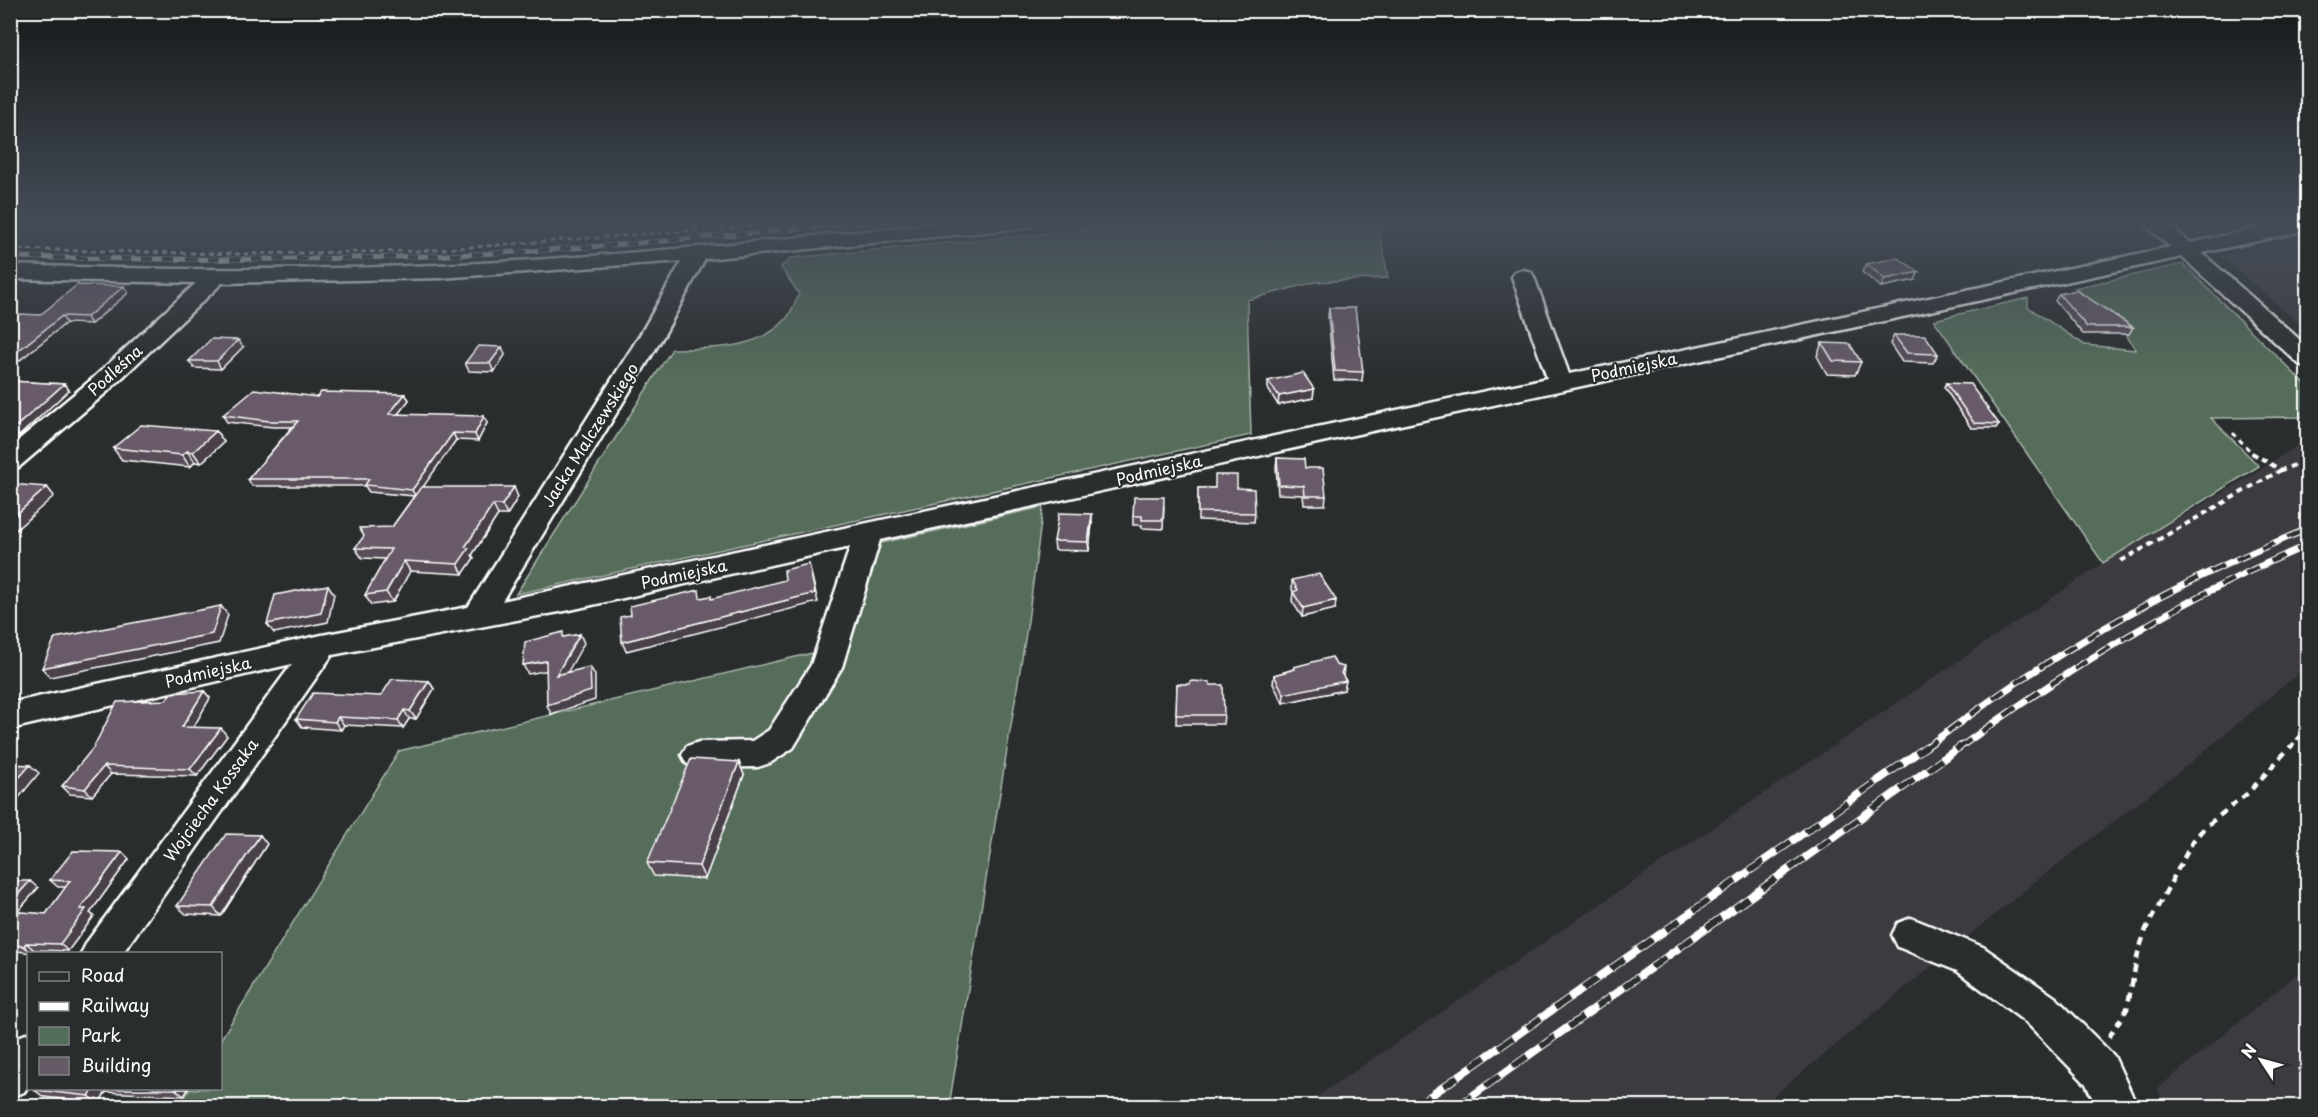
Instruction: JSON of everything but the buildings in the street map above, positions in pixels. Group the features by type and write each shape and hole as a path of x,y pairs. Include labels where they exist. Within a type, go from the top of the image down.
{"street":[{"path":"120,274 216,276 283,274"},
{"name":"Jacka Malczewskiego","path":"478,616 652,335 686,274"},
{"name":"Podmiejska","path":"10,716 322,646 570,599 1560,382 2072,274"},
{"path":"2213,274 2307,360"},
{"name":"Podleśna","path":"10,461 99,386 216,276"},
{"path":"1523,277 1560,382"},
{"path":"699,755 758,754 781,739 826,667 868,534"},
{"name":"Wojciecha Kossaka","path":"101,952 322,646"},
{"path":"1911,935 1970,959 2043,1011 2100,1070 2117,1107"},
{"path":"10,1078 27,1054"}],"path":[{"path":"2233,433 2257,458 2281,470"},
{"path":"2121,561 2281,470 2307,460"},
{"path":"2100,1070 2101,1049 2127,1009 2138,952 2146,929 2177,868 2204,828 2248,793 2307,728"}],"shaded area":[{"path":"2241,274 2308,274 2307,330"},
{"path":"2307,439 2307,666 2184,768 2037,880 1761,1106 1303,1106 2103,563 2252,475"},
{"path":"2307,966 2307,1106 2166,1106 2157,1089"}],"green space":[{"path":"786,274 1387,274 1388,278 1315,282 1247,300 1251,435 516,594 672,349 732,346 762,337 786,319 799,294"},
{"path":"2137,274 2193,274 2307,386 2307,417 2211,418 2259,466 2103,563 1934,320 2028,298 2028,307 2085,345 2136,350 2119,324 2075,288"},
{"path":"1043,507 1028,621 949,1106 179,1106 189,1090 222,1090 222,1037 399,751 825,650 859,548"}],"railway":[{"path":"1925,748 2006,690 2099,631 2167,593 2237,559 2308,529"},
{"path":"1959,748 2042,690 2128,636 2216,588 2308,545"},
{"path":"1416,1106 1927,746"},
{"path":"1458,1106 1961,746"}]}
